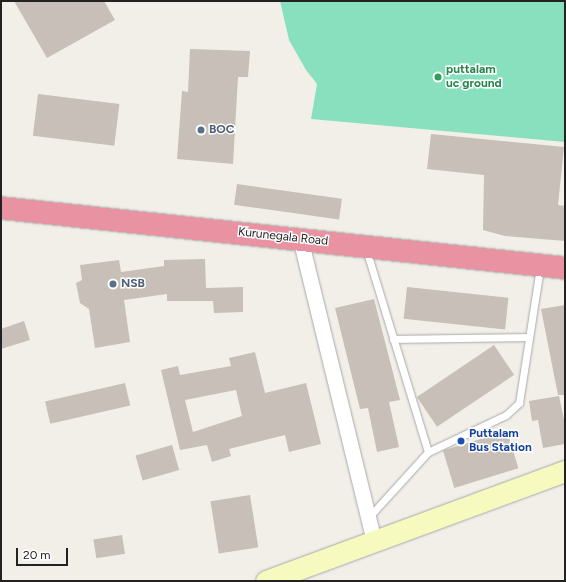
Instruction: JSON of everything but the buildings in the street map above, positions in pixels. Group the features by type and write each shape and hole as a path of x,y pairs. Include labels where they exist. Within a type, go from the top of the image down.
{"highway":[{"name":"Kurunegala Road","path":"1,208 300,238 565,268"}],"street":[{"path":"300,238 374,542"},
{"path":"266,581 565,471"}],"lane":[{"path":"365,246 428,452"},
{"path":"368,518 428,452 506,416 519,403 540,266"},
{"path":"393,339 529,337"}],"green space":[{"name":"puttalam uc ground","path":"280,1 565,1 565,142 311,119 317,84 306,70 289,40"}],"place":[{"name":"puttalam uc ground","path":"438,77"},
{"name":"BOC","path":"201,130"},
{"name":"NSB","path":"113,284"},
{"name":"Puttalam Bus Station","path":"461,441"}]}
